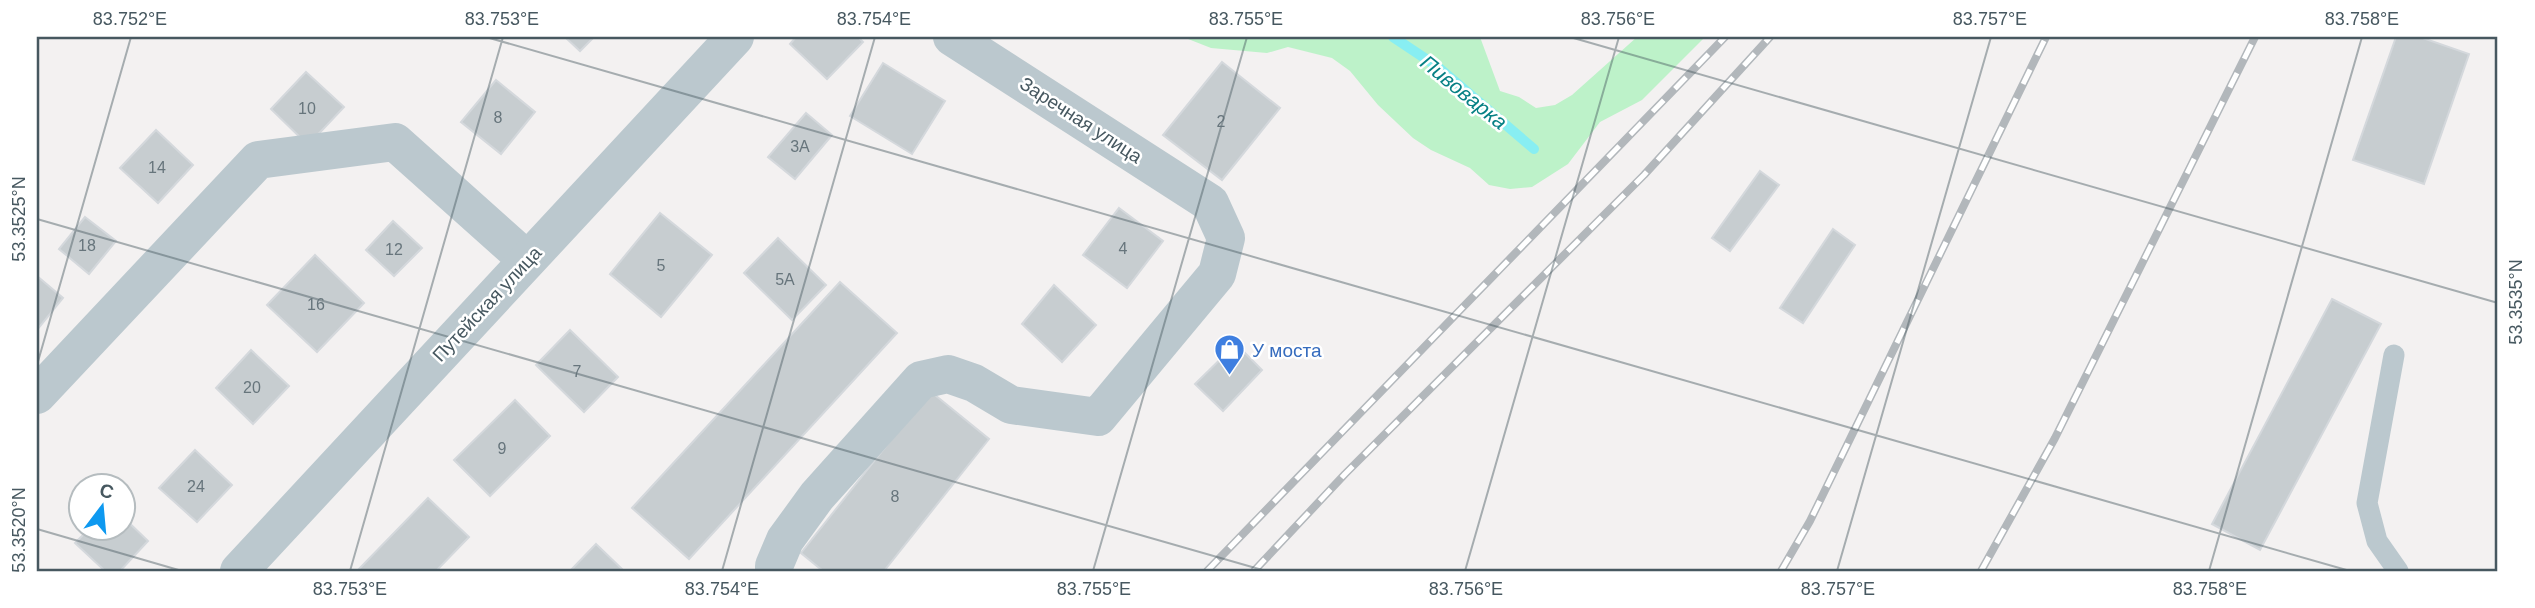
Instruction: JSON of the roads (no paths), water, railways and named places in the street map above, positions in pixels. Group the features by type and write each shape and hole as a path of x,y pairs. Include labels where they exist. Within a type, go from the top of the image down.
{"street":[{"name":"Путейская улица","path":"239,571 735,37"},
{"name":"Заречная улица","path":"774,571 785,540 817,496 921,380 948,374 974,383 1011,405 1098,416 1217,274 1226,238 1210,203 952,37"},
{"path":"37,395 258,160 395,142 527,260"}],"lane":[{"path":"2395,355 2367,503 2377,541 2398,571"}],"waterway":[{"name":"Пивоварка","path":"1393,37 1438,67 1534,149"}],"railway":[{"path":"1207,571 1725,37"},
{"path":"1254,571 1345,474 1644,175 1770,37"},
{"path":"1781,571 1810,521 2046,37"},
{"path":"1981,571 2055,438 2255,37"}],"place":[{"name":"У моста","path":"1229,377"}]}
